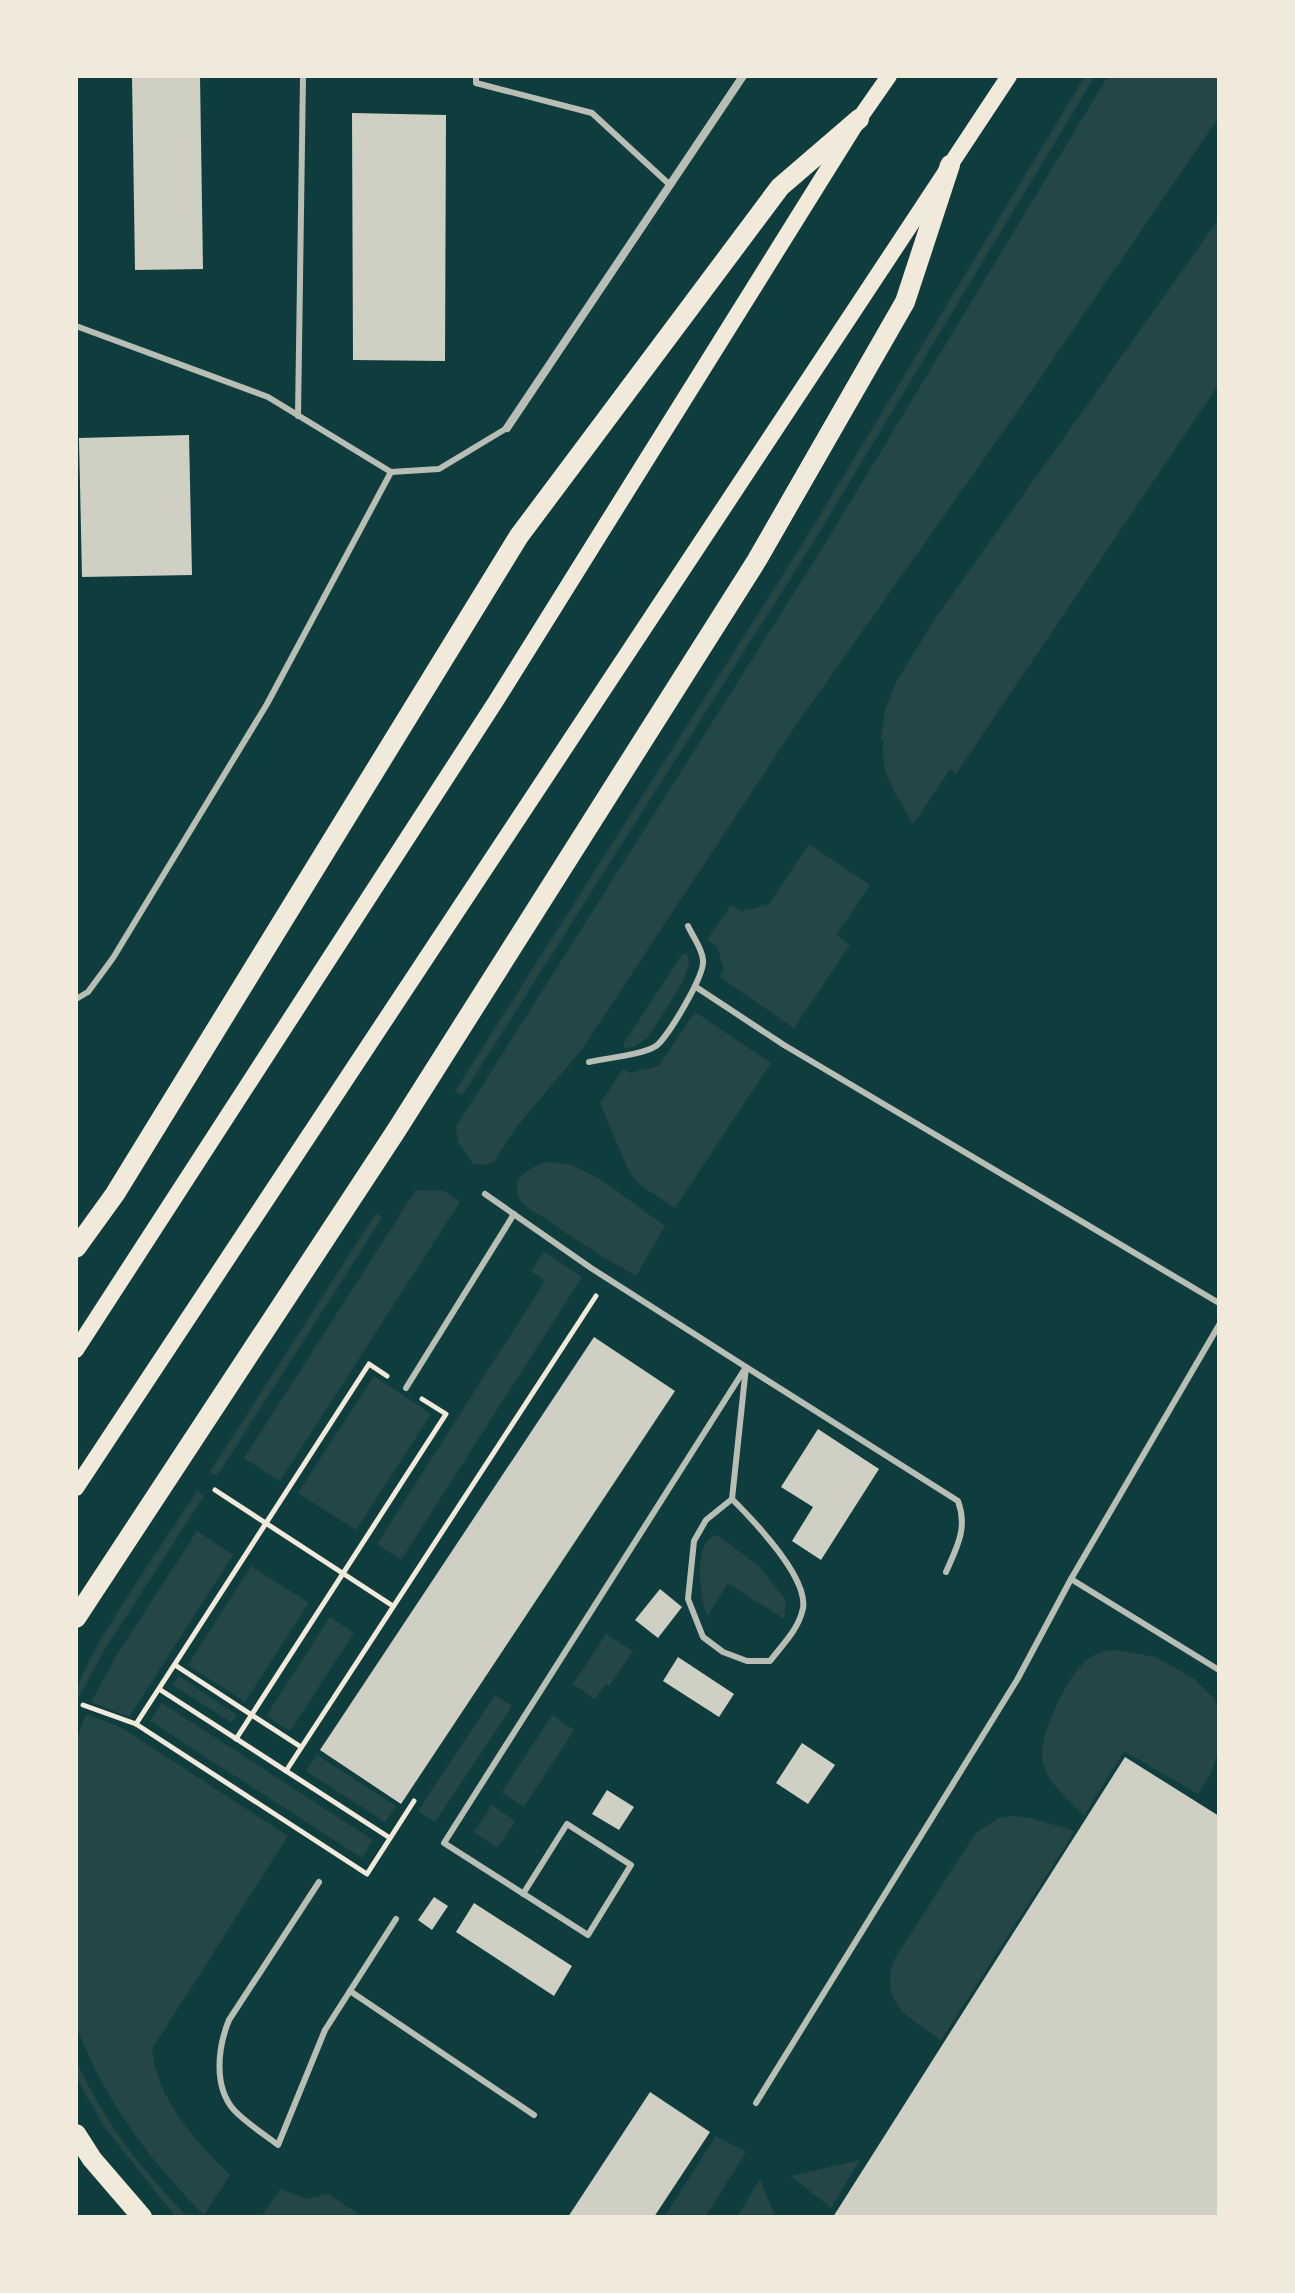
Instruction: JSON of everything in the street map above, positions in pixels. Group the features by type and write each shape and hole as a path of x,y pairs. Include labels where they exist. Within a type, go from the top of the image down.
{"main road":[{"path":"76,1350 496,701 859,119 889,76"},
{"path":"76,1488 1009,76"},
{"path":"76,1248 115,1194 519,536 780,187 859,119"},
{"path":"76,1618 396,1131 757,560 905,302 950,165"},
{"path":"76,2134 92,2159 142,2217"}],"street":[{"path":"507,428 743,76"}],"lane":[{"path":"298,416 303,76"},
{"path":"476,76 476,83 592,113 670,185"},
{"path":"76,326 268,397 391,472 439,469 507,428"},
{"path":"76,999 88,992 113,958 259,717 391,472"},
{"path":"589,1062 655,1046 696,987 703,971 703,960 688,926"},
{"path":"696,987 784,1045 1219,1303"},
{"path":"485,1194 607,1278 958,1501 963,1515 962,1535 946,1572"},
{"path":"406,1388 514,1214"},
{"path":"756,2103 1017,1680 1071,1579 1219,1325"},
{"path":"732,1499 764,1531 795,1576 804,1605 796,1629 770,1661 747,1661 723,1652 703,1637 688,1599 694,1541 706,1520 732,1499 746,1367"},
{"path":"523,1894 567,1824 631,1865 588,1935 523,1894 444,1843 746,1367"},
{"path":"1071,1579 1219,1670"},
{"path":"319,1882 229,2020 221,2040 219,2064 225,2094 234,2109 278,2145 325,2030 396,1919"},
{"path":"350,1991 534,2115"}],"path":[{"path":"286,1771 607,1278"},
{"path":"136,1724 365,1371"},
{"path":"236,1739 441,1420"},
{"path":"215,1490 393,1606"},
{"path":"175,1665 301,1747"},
{"path":"159,1689 390,1838"},
{"path":"83,1705 136,1724 367,1874 414,1801"}],"shaded area":[{"path":"1085,76 1095,76 811,546 462,1096 455,1091 803,543"},
{"path":"1108,76 1219,76 1219,117 1010,422 792,731 582,1049 515,1129 493,1162 473,1164 458,1142 456,1127 820,552"},
{"path":"1219,219 1219,384 956,774 950,769 913,824 887,774 884,740 881,739 885,710 896,682 935,619"},
{"path":"809,844 870,885 836,935 850,945 794,1028 720,977 724,970 717,946 707,940 731,905 741,911 768,905"},
{"path":"687,953 689,963 683,982 648,1037 634,1047 624,1048 624,1043 682,955"},
{"path":"695,1012 771,1063 675,1208 640,1185 630,1174 600,1103 623,1069 629,1073 659,1066"},
{"path":"547,1162 572,1165 600,1179 665,1226 636,1276 579,1242 521,1201 517,1186 522,1175"},
{"path":"416,1190 444,1191 460,1202 280,1481 244,1458"},
{"path":"376,1213 382,1218 217,1476 210,1472"},
{"path":"544,1252 582,1277 401,1560 377,1544 545,1281 531,1271"},
{"path":"374,1376 431,1414 356,1530 298,1493"},
{"path":"197,1491 204,1496 105,1649 79,1697 76,1696 80,1680 108,1627"},
{"path":"197,1531 233,1555 129,1717 91,1702 116,1656"},
{"path":"717,1535 760,1567 786,1601 784,1619 728,1583 707,1617 700,1584 701,1558 709,1539"},
{"path":"251,1566 309,1603 245,1702 188,1665"},
{"path":"330,1617 354,1633 290,1731 266,1716"},
{"path":"606,1634 633,1651 609,1686 605,1684 595,1699 573,1684"},
{"path":"1117,1650 1155,1657 1193,1678 1215,1699 1219,1714 1219,1749 1212,1771 1198,1794 1124,1751 1084,1816 1046,1772 1043,1744 1057,1704 1072,1678 1094,1655"},
{"path":"179,1676 237,1715 232,1723 173,1685"},
{"path":"495,1695 512,1706 435,1822 418,1811"},
{"path":"162,1703 373,1840 362,1858 150,1721"},
{"path":"86,1714 122,1728 288,1836 152,2049 161,2085 170,2102 191,2133 230,2175 204,2215 165,2173 130,2127 100,2079 76,2026 76,1742"},
{"path":"552,1715 574,1730 524,1807 502,1792"},
{"path":"317,1755 396,1806 385,1822 306,1771"},
{"path":"492,1805 515,1821 497,1848 474,1832"},
{"path":"1013,1816 1075,1831 941,2040 908,2017 894,1999 890,1975 894,1960 975,1834 998,1818"},
{"path":"76,2060 98,2103 125,2144 188,2217 176,2217 105,2128 76,2077"},
{"path":"716,2136 746,2152 705,2217 664,2217"},
{"path":"860,2160 831,2208 791,2176"},
{"path":"760,2179 775,2217 737,2217"},
{"path":"280,2189 307,2199 328,2194 363,2217 261,2217"}],"building":[{"path":"132,76 200,76 203,269 135,270"},
{"path":"352,113 446,115 445,361 353,360"},
{"path":"189,435 192,575 82,577 79,438"},
{"path":"594,1337 675,1391 401,1804 320,1750"},
{"path":"818,1429 879,1469 821,1560 792,1541 813,1507 781,1487"},
{"path":"660,1589 682,1607 658,1638 635,1620"},
{"path":"678,1657 734,1694 719,1717 663,1681"},
{"path":"802,1743 835,1765 808,1804 776,1783"},
{"path":"1125,1757 1219,1816 1219,2217 833,2217"},
{"path":"607,1790 634,1807 619,1830 592,1814"},
{"path":"434,1897 448,1906 432,1930 418,1920"},
{"path":"474,1903 572,1966 554,1996 456,1932"},
{"path":"650,2092 710,2132 654,2217 568,2217"}]}
